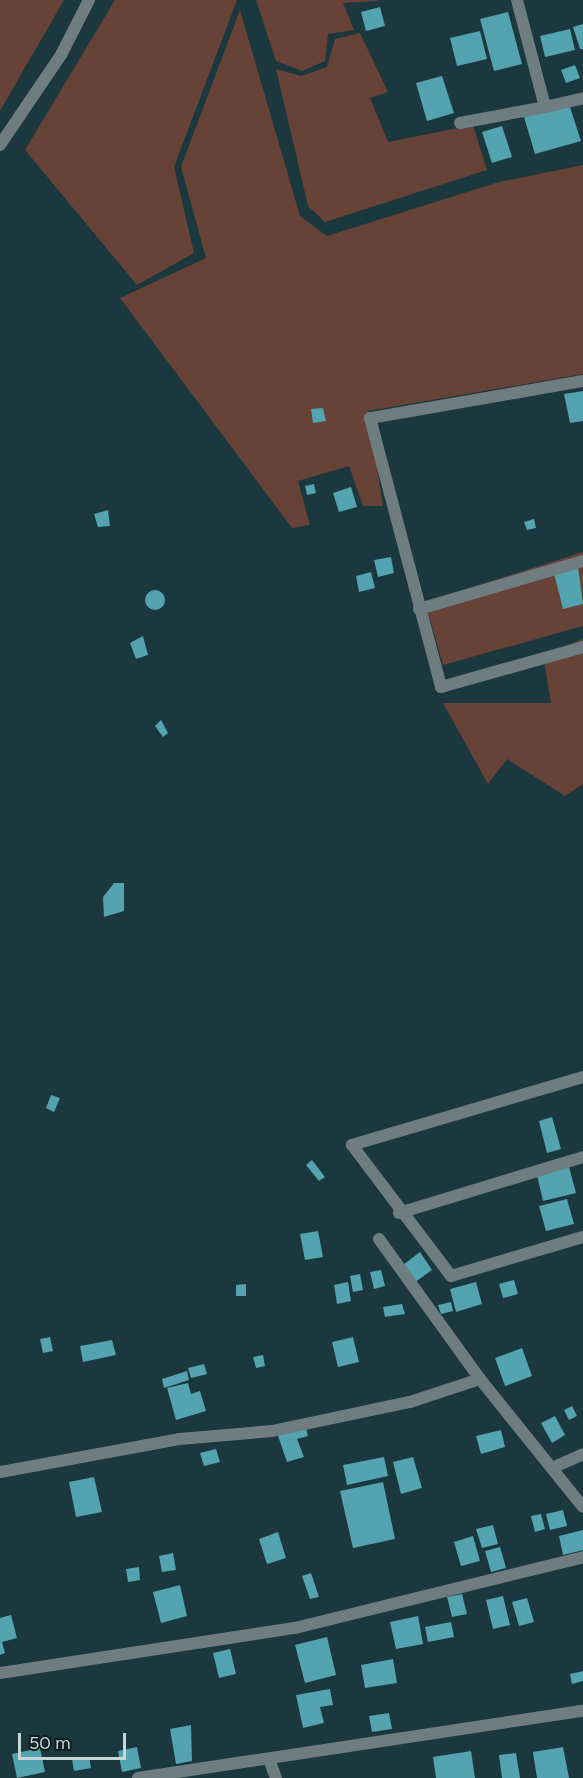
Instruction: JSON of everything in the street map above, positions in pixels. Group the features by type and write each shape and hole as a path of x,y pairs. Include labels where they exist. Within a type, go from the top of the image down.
{"street":[{"path":"0,145 62,56 89,0"},
{"path":"517,0 545,106"},
{"path":"460,123 583,98"},
{"path":"583,381 370,418 441,687 583,647"},
{"path":"419,609 583,561"},
{"path":"583,1077 352,1145 399,1213 451,1276 583,1237"},
{"path":"399,1213 583,1157"},
{"path":"379,1239 480,1380 583,1507"},
{"path":"0,1472 179,1439 272,1431 410,1402 480,1380"},
{"path":"552,1468 583,1454"},
{"path":"0,1672 295,1628 583,1557"},
{"path":"138,1778 583,1711"},
{"path":"269,1759 276,1778"}],"shaded area":[{"path":"0,0 64,0 0,111"},
{"path":"115,0 237,0 174,167 194,253 137,285 25,150"},
{"path":"256,0 378,1 343,3 354,30 328,34 325,61 302,71 276,61"},
{"path":"240,10 300,216 327,236 499,182 583,165 583,374 368,411 383,506 363,506 349,466 298,481 310,525 292,528 120,298 206,258 181,167"},
{"path":"360,33 388,92 370,98 388,142 473,125 487,170 325,222 308,206 276,69 301,76 327,67 335,39"},
{"path":"583,552 583,626 443,665 425,602"},
{"path":"583,639 583,784 565,796 507,759 488,784 443,703 551,703 543,655"}],"building":[{"path":"380,7 385,26 366,31 361,12"},
{"path":"508,12 522,64 494,71 480,19"},
{"path":"583,24 583,49 580,49 573,27"},
{"path":"570,29 575,50 545,57 540,36"},
{"path":"480,31 487,59 457,66 450,38"},
{"path":"575,65 580,78 566,83 561,70"},
{"path":"442,76 454,113 427,121 416,83"},
{"path":"569,104 581,141 535,154 524,117"},
{"path":"502,126 512,157 492,163 482,132"},
{"path":"583,391 583,421 570,423 564,394"},
{"path":"323,408 326,421 313,423 311,409"},
{"path":"314,484 316,493 307,495 305,486"},
{"path":"351,487 357,507 339,512 333,493"},
{"path":"108,510 110,526 98,527 94,514"},
{"path":"534,519 536,528 527,530 524,522"},
{"path":"391,557 394,573 378,577 374,560"},
{"path":"578,567 583,604 563,609 554,573"},
{"path":"371,572 375,588 359,592 356,576"},
{"path":"155,590 162,593 165,600 162,607 155,610 148,607 145,600 148,593"},
{"path":"143,636 148,655 136,659 130,643"},
{"path":"161,720 168,733 163,737 155,726"},
{"path":"114,883 124,883 124,911 104,917 103,897"},
{"path":"51,1095 60,1098 54,1112 46,1108"},
{"path":"552,1117 561,1149 547,1153 539,1121"},
{"path":"312,1160 325,1177 319,1181 306,1165"},
{"path":"569,1167 576,1193 543,1201 537,1175"},
{"path":"567,1199 574,1224 546,1231 539,1206"},
{"path":"318,1231 323,1257 305,1260 300,1234"},
{"path":"420,1252 432,1270 411,1285 399,1268"},
{"path":"381,1270 385,1286 374,1289 370,1272"},
{"path":"360,1274 363,1290 353,1292 350,1276"},
{"path":"514,1280 518,1294 503,1298 499,1284"},
{"path":"348,1282 351,1301 337,1304 334,1285"},
{"path":"476,1282 482,1304 456,1312 450,1289"},
{"path":"246,1284 246,1296 236,1296 236,1285"},
{"path":"451,1302 453,1311 441,1314 438,1305"},
{"path":"402,1304 405,1314 385,1317 383,1307"},
{"path":"50,1337 53,1351 43,1353 40,1339"},
{"path":"353,1337 359,1362 338,1367 332,1342"},
{"path":"112,1340 116,1355 83,1362 80,1346"},
{"path":"522,1348 532,1376 505,1386 495,1358"},
{"path":"263,1355 265,1366 256,1368 253,1357"},
{"path":"204,1364 207,1374 191,1378 188,1368"},
{"path":"187,1371 189,1380 164,1388 162,1379"},
{"path":"188,1383 191,1394 200,1391 206,1411 176,1420 167,1388"},
{"path":"572,1406 577,1416 569,1420 564,1410"},
{"path":"555,1416 565,1435 552,1443 541,1423"},
{"path":"305,1424 308,1436 297,1439 304,1457 287,1462 277,1433"},
{"path":"501,1430 505,1447 481,1454 476,1436"},
{"path":"216,1449 220,1462 204,1466 200,1453"},
{"path":"384,1457 388,1476 347,1485 343,1465"},
{"path":"413,1457 422,1488 401,1494 393,1462"},
{"path":"94,1477 102,1512 76,1517 69,1482"},
{"path":"383,1482 395,1539 353,1548 340,1491"},
{"path":"563,1510 567,1526 550,1530 546,1514"},
{"path":"541,1514 545,1529 535,1532 531,1516"},
{"path":"493,1525 498,1544 482,1548 476,1529"},
{"path":"583,1530 583,1550 563,1555 559,1536"},
{"path":"278,1532 286,1558 267,1564 259,1539"},
{"path":"473,1536 480,1561 461,1566 454,1542"},
{"path":"500,1547 506,1568 491,1572 485,1551"},
{"path":"173,1553 176,1570 162,1572 159,1556"},
{"path":"139,1567 140,1580 128,1582 126,1569"},
{"path":"311,1573 319,1597 310,1599 302,1576"},
{"path":"180,1585 187,1616 161,1623 153,1592"},
{"path":"462,1594 467,1614 452,1617 447,1597"},
{"path":"503,1596 510,1625 493,1629 486,1600"},
{"path":"527,1598 534,1622 519,1626 512,1602"},
{"path":"11,1615 17,1638 2,1642 5,1653 0,1655 0,1618"},
{"path":"418,1616 423,1644 396,1649 390,1622"},
{"path":"451,1622 454,1637 428,1642 425,1627"},
{"path":"327,1637 336,1675 305,1683 295,1645"},
{"path":"230,1649 236,1674 219,1678 213,1653"},
{"path":"393,1659 397,1683 365,1688 361,1665"},
{"path":"583,1671 583,1681 572,1684 570,1674"},
{"path":"330,1689 333,1705 320,1707 324,1723 303,1728 296,1695"},
{"path":"389,1713 392,1729 372,1732 369,1716"},
{"path":"191,1725 192,1761 176,1764 170,1729"},
{"path":"137,1747 141,1768 122,1772 118,1751"},
{"path":"563,1747 569,1778 537,1778 533,1752"},
{"path":"40,1748 45,1772 17,1778 12,1754"},
{"path":"471,1751 475,1778 436,1778 433,1757"},
{"path":"516,1753 520,1778 502,1778 499,1755"},
{"path":"89,1757 91,1768 74,1771 72,1759"}]}
